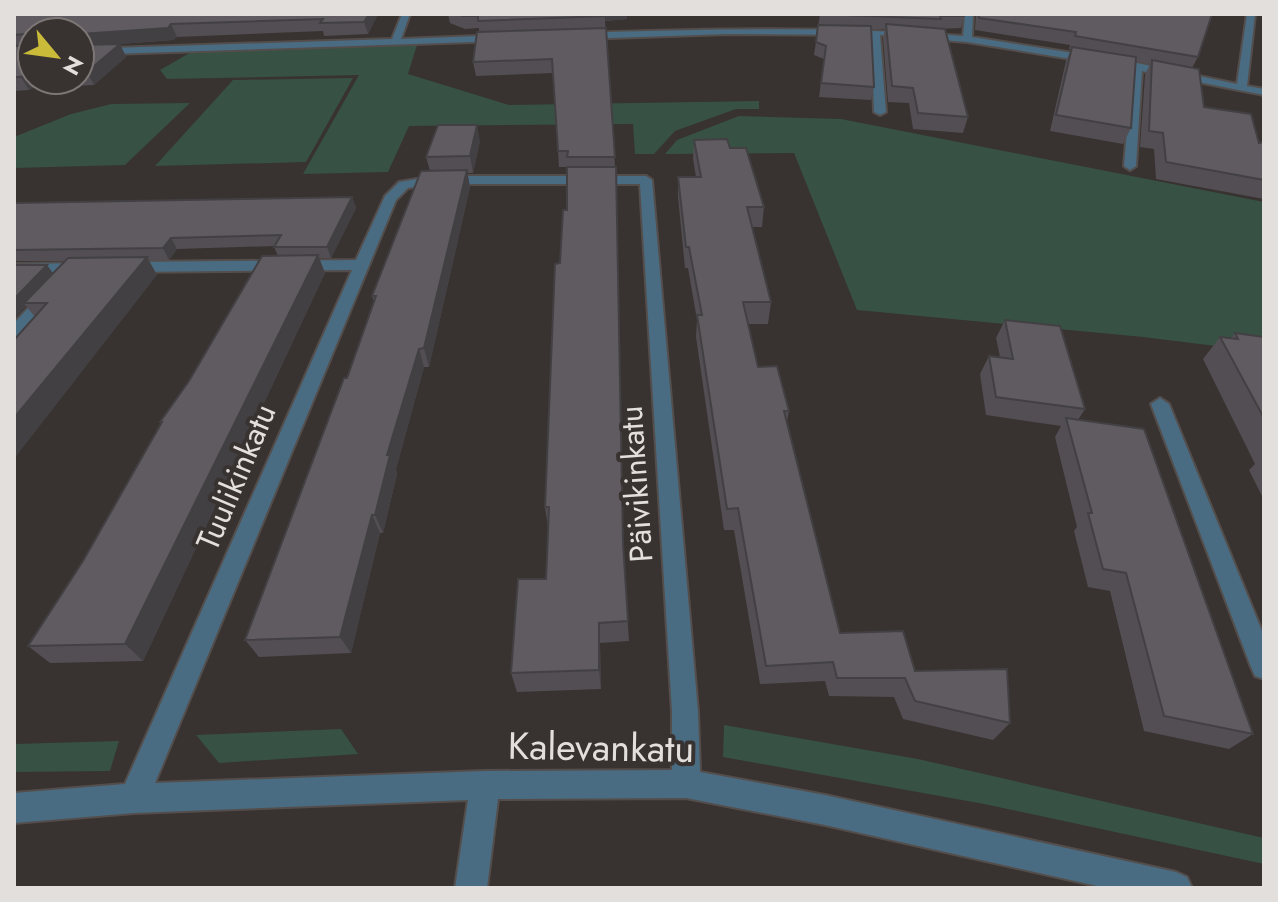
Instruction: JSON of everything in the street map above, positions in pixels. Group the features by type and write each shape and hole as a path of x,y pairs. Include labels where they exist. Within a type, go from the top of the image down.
{"street":[{"path":"396,41 406,14"},
{"path":"967,39 969,14"},
{"path":"1242,86 1251,14"},
{"path":"571,36 726,27 875,32 967,39 1137,66 1264,92"},
{"path":"875,32 880,112"},
{"path":"96,51 508,38"},
{"path":"1130,166 1137,66"},
{"name":"Päivikinkatu","path":"404,185 435,180 646,180 685,712 686,784"},
{"name":"Tuulikinkatu","path":"134,798 360,265 390,199 404,185"},
{"path":"14,269 360,265"},
{"path":"14,333 75,268"},
{"path":"1160,404 1264,667"},
{"name":"Kalevankatu","path":"14,808 134,798 485,785 686,784 825,810 1172,888"},
{"path":"471,888 485,785"}],"green space":[{"path":"417,45 408,74 509,105 759,101 759,109 736,109 675,131 654,154 635,154 633,124 409,126 388,172 303,174 359,75 167,79 160,70 193,51"},
{"path":"353,78 306,162 155,166 233,80"},
{"path":"190,103 125,165 14,168 14,137 71,114 111,104"},
{"path":"739,116 841,119 1264,202 1264,352 1143,337 857,310 794,153 665,154 677,140"},
{"path":"724,725 918,759 1264,838 1264,864 984,804 723,757"},
{"path":"341,729 358,754 219,763 196,735"},
{"path":"119,741 110,771 14,772 14,744"}],"building":[{"path":"14,14 369,14 364,22 320,23 323,19 171,24 168,28 96,33 96,16 16,16 14,35"},
{"path":"457,14 605,16 478,21 478,16"},
{"path":"820,14 965,14 940,16 941,19"},
{"path":"979,14 1212,14 1198,57 1075,36 1076,32 979,18"},
{"path":"886,24 945,29 968,117 918,113 913,88 892,86"},
{"path":"818,25 871,26 874,87 821,83 826,46 816,42"},
{"path":"606,28 615,157 567,157 568,151 558,151 552,59 473,62 477,32"},
{"path":"120,44 96,64 96,45"},
{"path":"16,46 16,77 14,77"},
{"path":"1072,47 1136,57 1131,128 1056,115"},
{"path":"1152,60 1199,69 1204,107 1251,114 1259,143 1264,142 1264,180 1166,162 1163,133 1149,131"},
{"path":"438,125 477,125 470,156 426,157"},
{"path":"727,139 730,148 746,148 764,207 747,207 771,302 743,302 758,367 777,366 789,411 784,411 840,633 903,631 915,671 1007,669 1010,723 915,701 905,678 837,678 833,662 766,666 738,508 727,509 697,315 702,315 689,247 686,247 678,177 701,177 694,140"},
{"path":"567,167 616,167 623,543 628,621 599,623 599,670 511,673 518,579 546,579 549,507 545,507 555,264 560,263 563,210 567,210"},
{"path":"467,170 424,348 419,349 387,455 390,455 375,515 372,515 340,637 245,640 344,378 347,378 376,296 372,296 421,171"},
{"path":"352,197 327,247 274,247 281,235 171,238 163,248 14,250 14,203"},
{"path":"318,255 125,644 28,646 83,561 160,422 189,381 262,256"},
{"path":"147,257 14,418 14,340 47,303 24,303 68,258"},
{"path":"14,265 47,265 14,299"},
{"path":"1005,320 1060,326 1085,409 996,397 989,356 1013,359"},
{"path":"1235,333 1264,337 1264,418 1220,337 1238,339"},
{"path":"1066,418 1144,429 1253,734 1164,716 1126,573 1103,569 1088,513 1092,513"}]}
